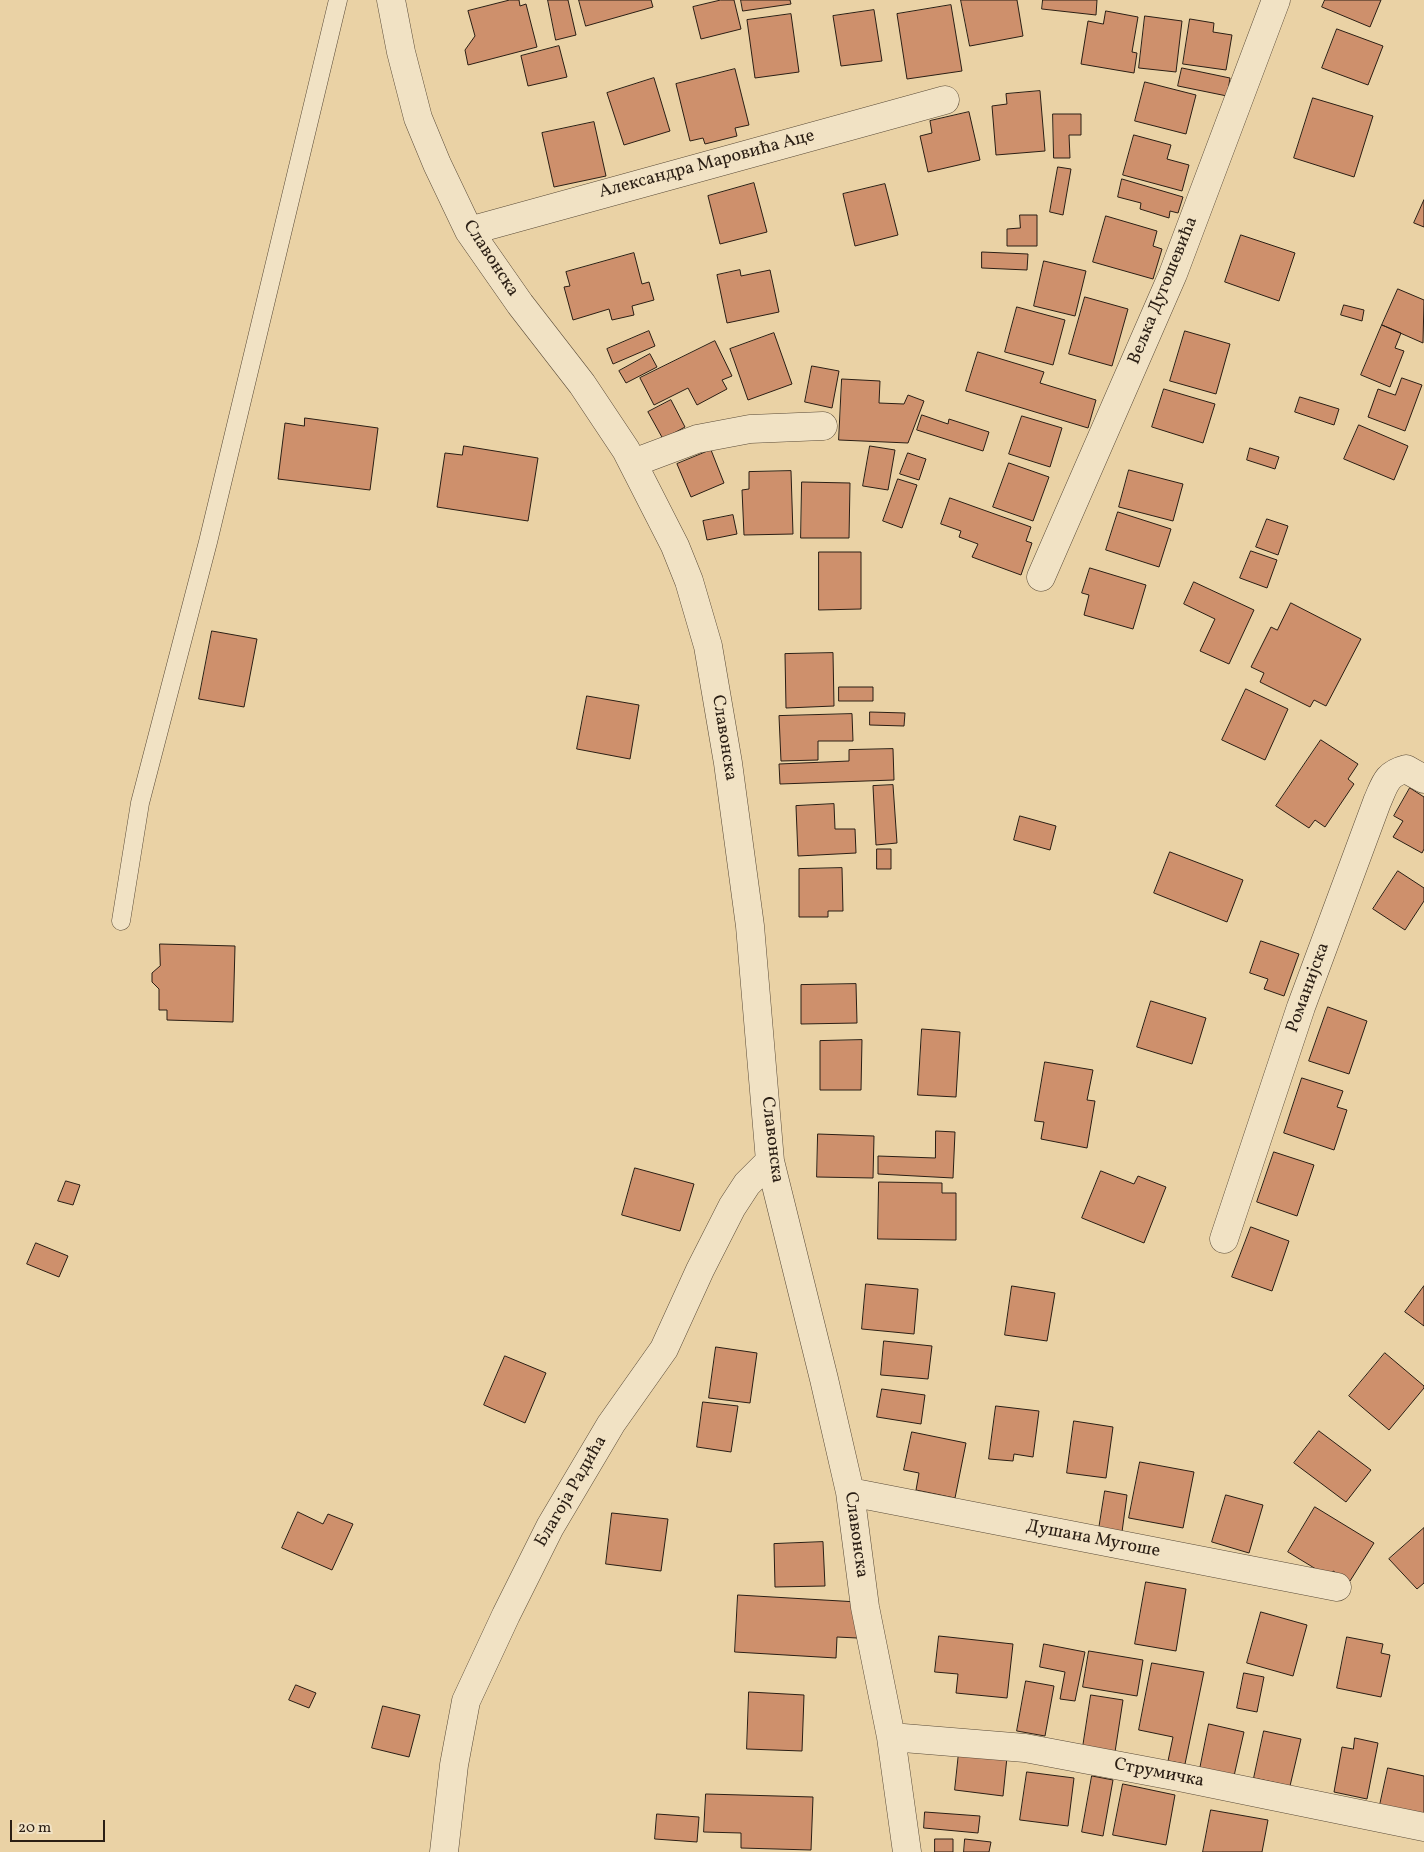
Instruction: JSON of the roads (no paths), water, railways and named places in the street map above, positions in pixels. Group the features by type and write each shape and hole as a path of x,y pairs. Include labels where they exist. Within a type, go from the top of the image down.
{"street":[{"name":"Славонска","path":"391,0 401,52 418,118 437,164 469,231 520,304 582,384 626,450 675,546 689,581 708,646 728,762 750,926 770,1161 850,1492 865,1607 891,1737 907,1852"},
{"name":"Вељка Дугошевића","path":"1042,577 1173,274 1276,0"},
{"name":"Александра Маровића Аце","path":"469,231 945,100"},
{"path":"633,463 697,439 750,429 823,426"},
{"name":"Романијска","path":"1224,1239 1301,1007 1376,802 1386,782 1394,772 1406,769 1424,778"},
{"name":"Благоја Радића","path":"444,1852 454,1765 466,1701 506,1615 550,1527 611,1424 664,1349 700,1270 732,1207 747,1184 770,1161"},
{"name":"Душана Мугоше","path":"850,1492 1337,1587"},
{"name":"Струмичка","path":"891,1737 1024,1748 1179,1777 1424,1827"}],"lane":[{"path":"121,921 140,803 208,542 338,0"}]}
